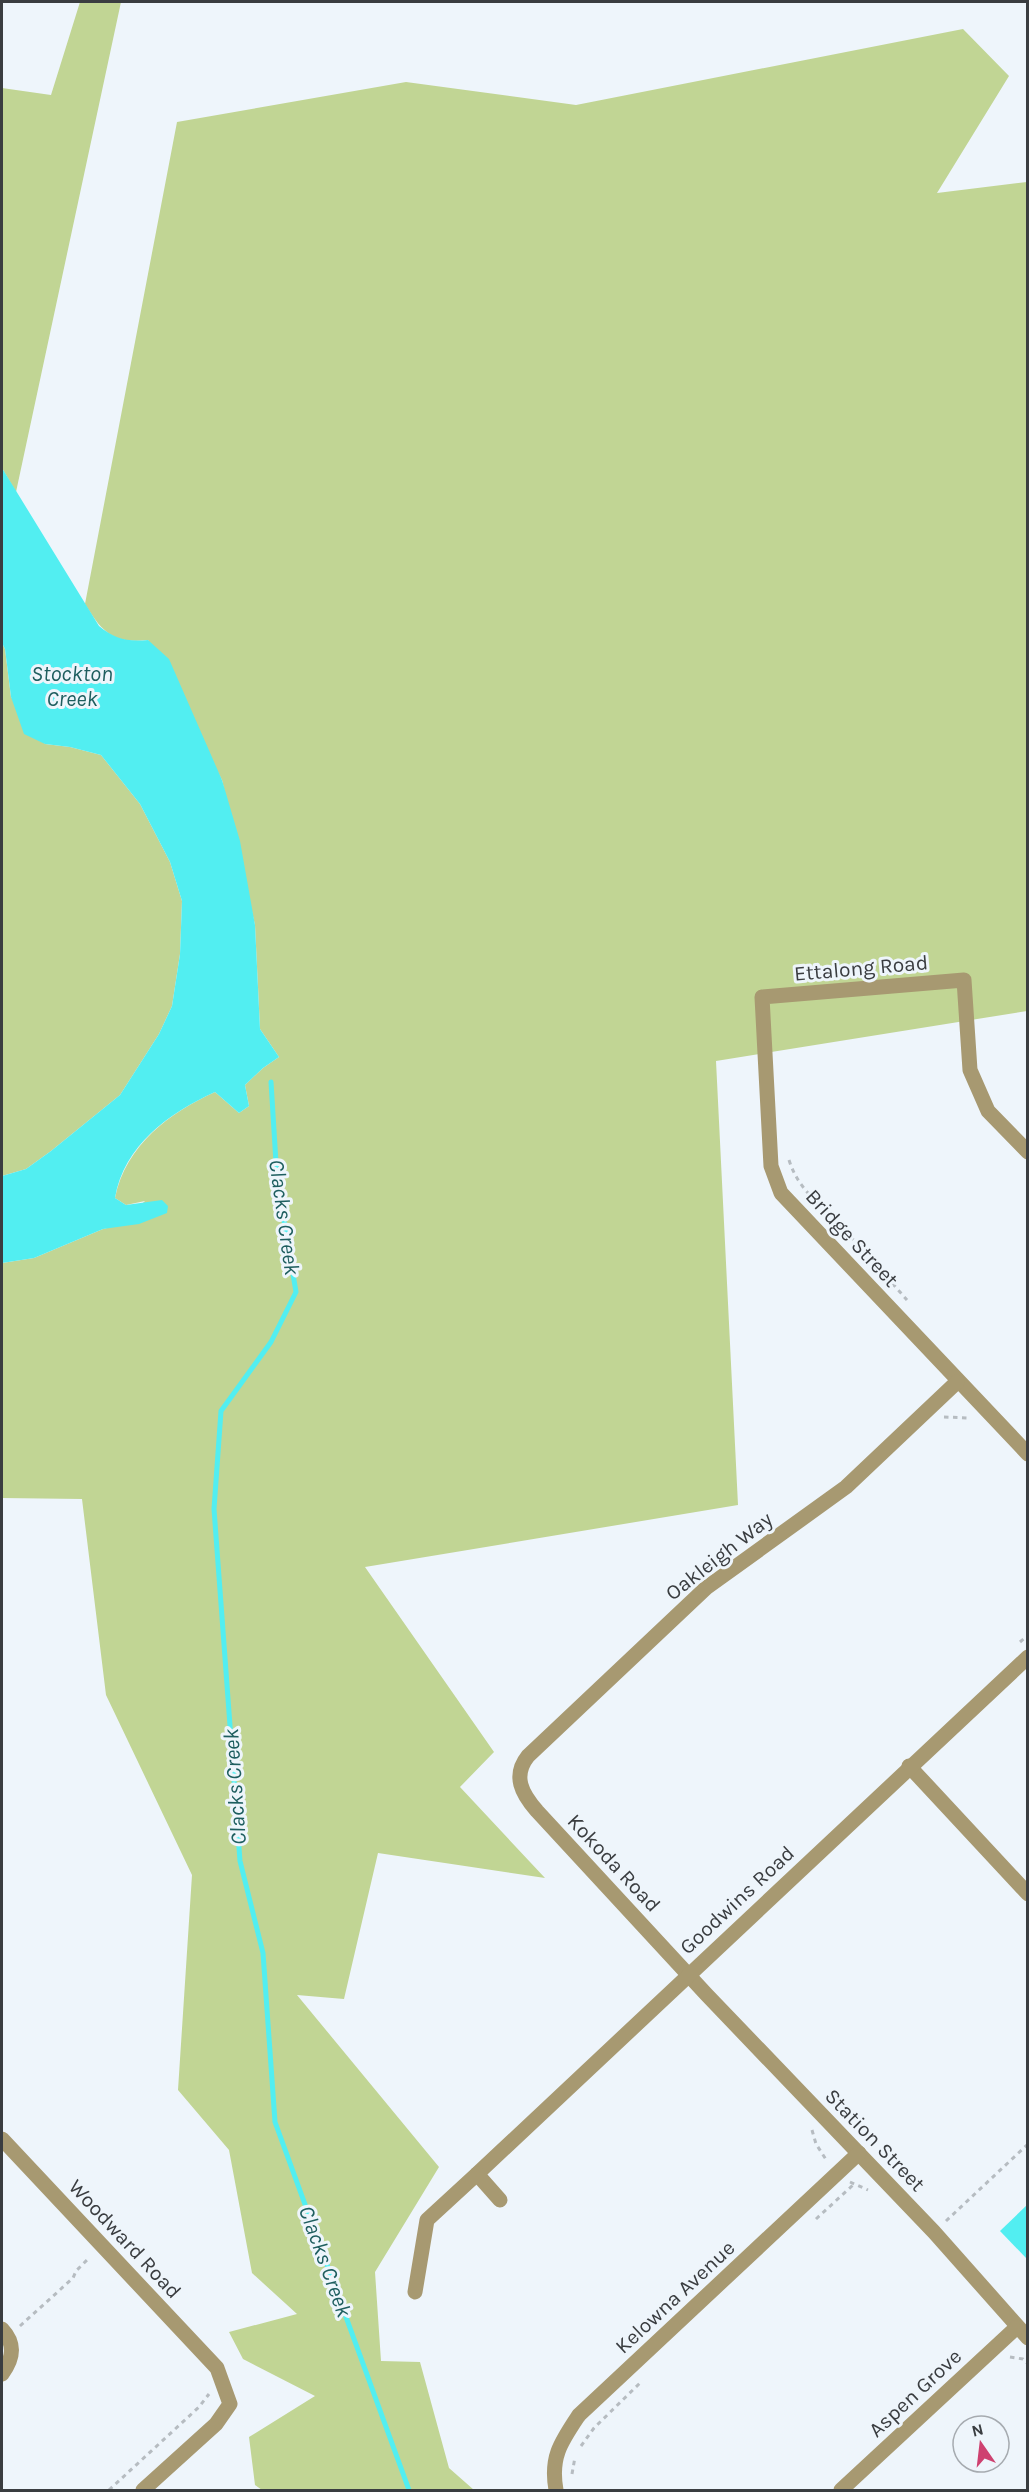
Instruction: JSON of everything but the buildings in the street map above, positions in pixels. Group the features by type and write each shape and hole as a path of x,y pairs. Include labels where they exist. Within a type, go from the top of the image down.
{"street":[{"name":"Ettalong Road","path":"762,998 964,980 970,1070 988,1111 1028,1152"},
{"name":"Bridge Street","path":"762,998 771,1166 781,1193 957,1382 1028,1454"},
{"name":"Oakleigh Way","path":"520,1775 523,1762 528,1756 706,1588 846,1487 957,1382"},
{"name":"Goodwins Road","path":"415,2292 427,2220 909,1766 1028,1657"},
{"path":"909,1766 1028,1894"},
{"name":"Kokoda Road","path":"520,1775 520,1787 531,1804 688,1975"},
{"name":"Station Street","path":"688,1975 934,2232 1022,2333"},
{"name":"Woodward Road","path":"2,2139 217,2368 230,2404 216,2424 143,2490"},
{"name":"Kelowna Avenue","path":"556,2490 553,2472 561,2442 579,2415 859,2153"},
{"path":"477,2174 500,2200"},
{"path":"2,2374 12,2359 11,2346 4,2333"},
{"name":"Aspen Grove","path":"841,2490 1022,2333"}],"path":[{"path":"789,1159 794,1176 808,1195 837,1222 913,1306"},
{"path":"942,1417 968,1417 978,1427 990,1414"},
{"path":"678,1938 682,1943 692,1944 700,1941 711,1953"},
{"path":"812,2130 822,2156 838,2173 853,2185 865,2187 874,2195"},
{"path":"934,2232 1028,2144"},
{"path":"814,2221 853,2185"},
{"path":"4,2333 74,2278 76,2271 89,2258 82,2250"},
{"path":"573,2482 576,2452 594,2428 643,2380"},
{"path":"109,2490 209,2397 209,2385"}],"green space":[{"path":"80,2 121,2 16,492 2,468 2,88 51,95"},
{"path":"963,29 1009,76 937,193 1027,182 1027,1011 716,1061 738,1505 365,1567 494,1752 460,1787 545,1878 378,1853 344,1999 297,1995 439,2167 375,2272 381,2361 420,2362 449,2468 474,2490 262,2490 255,2485 249,2437 315,2396 243,2359 229,2332 297,2314 252,2273 229,2150 178,2090 192,1875 106,1695 82,1499 2,1498 2,1263 34,1258 103,1229 119,1225 145,1201 126,1205 115,1198 129,1162 152,1133 182,1110 215,1092 239,1113 249,1106 245,1085 279,1057 260,1029 255,925 222,780 148,640 126,640 110,634 97,622 85,604 177,122 406,82 576,105"},
{"path":"2,643 5,649 11,697 45,744 70,747 101,755 140,804 170,862 182,901 180,954 172,1006 159,1034 120,1095 26,1169 2,1176"}],"water":[{"name":"Stockton Creek","path":"2,468 99,626 122,639 148,640 169,659 222,780 240,841 255,925 260,1029 279,1057 245,1085 249,1106 239,1113 215,1092 181,1110 151,1133 138,1147 120,1179 115,1198 126,1205 162,1200 168,1206 167,1213 139,1224 103,1229 34,1258 2,1263 2,1176 26,1169 120,1095 159,1034 172,1006 180,954 182,901 170,862 140,804 101,755 70,747 45,744 24,734 11,697 5,649 2,643"},
{"path":"1027,2205 1027,2259 1000,2231"}],"waterway":[{"name":"Clacks Creek","path":"271,1082 277,1179 296,1292 271,1342 221,1411 214,1509 240,1861 263,1953 275,2122 409,2490"}]}
